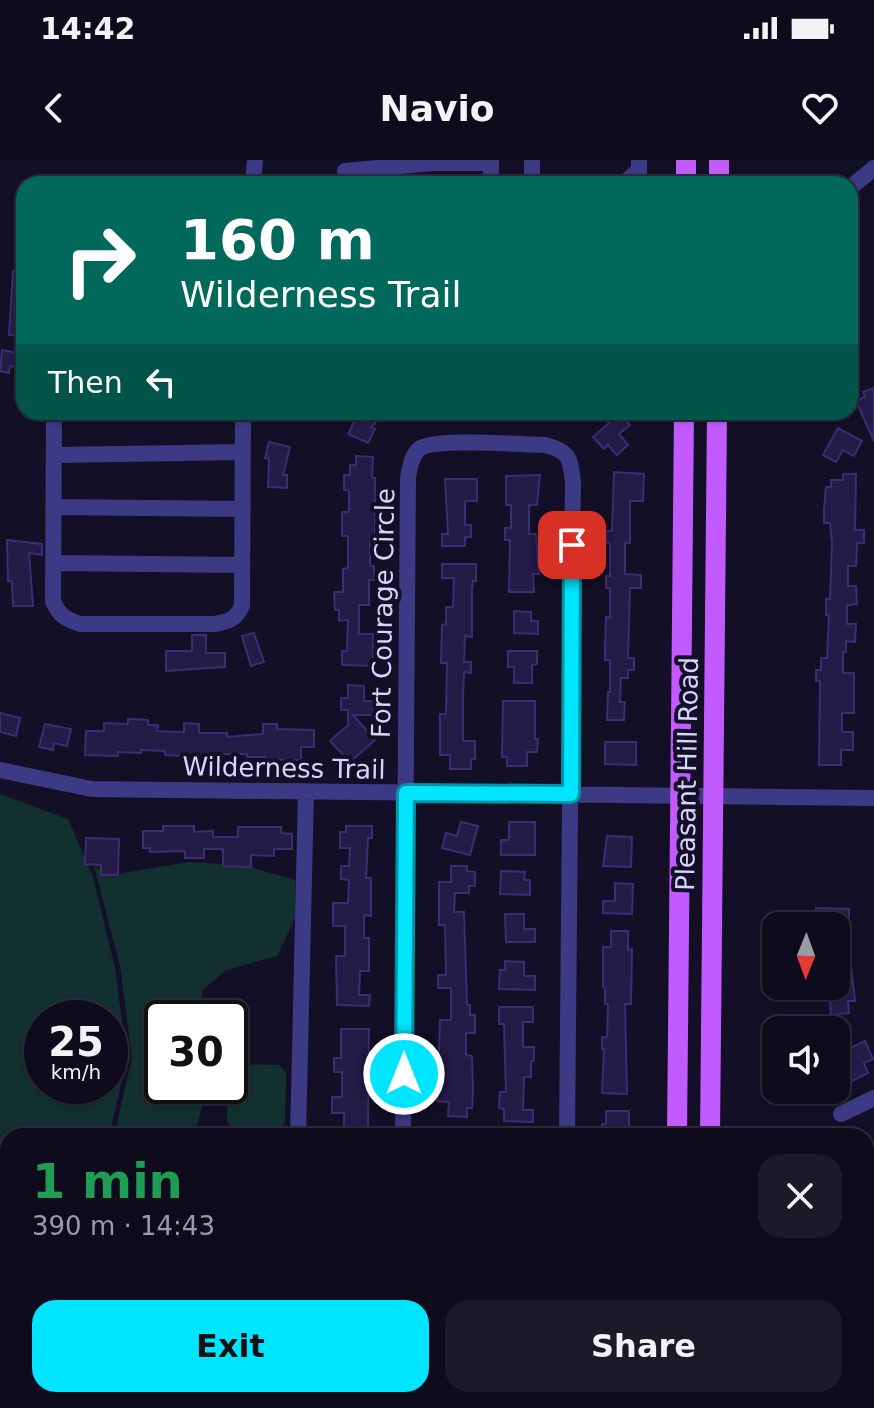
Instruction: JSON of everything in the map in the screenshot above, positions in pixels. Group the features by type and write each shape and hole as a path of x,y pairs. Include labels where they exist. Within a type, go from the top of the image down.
{"main road":[{"name":"Pleasant Hill Road","path":"677,1128 684,420"},
{"name":"Pleasant Hill Road","path":"710,1128 717,420"}],"street":[{"path":"345,171 434,163 491,162"},
{"path":"858,181 874,168"},
{"path":"54,420 53,601 58,613 66,620 80,624 227,622 237,616 242,606 243,420"},
{"name":"Fort Courage Circle","path":"406,793 408,478 411,460 421,447 438,443 545,445 561,449 570,461 573,482 571,794"},
{"path":"54,455 243,452"},
{"path":"53,507 243,509"},
{"path":"53,563 242,565"},
{"name":"Wilderness Trail","path":"0,770 92,789 874,798"},
{"path":"298,1128 306,792"},
{"path":"403,1128 406,793"},
{"path":"567,1128 571,794"},
{"path":"841,1114 874,1098"}],"green space":[{"path":"0,794 68,819 93,877 115,968 119,1000 24,1000 24,1104 116,1104 111,1128 0,1128"},
{"path":"189,862 244,865 295,880 296,916 277,956 226,970 202,991 202,1000 144,1000 144,1104 202,1104 196,1128 116,1128 121,1104 128,1104 128,1075 132,1058 128,1000 124,1000 120,966 94,866 115,877"},
{"path":"248,1064 279,1065 286,1072 285,1123 280,1128 230,1126 227,1121 227,1104 248,1104"}],"building":[{"path":"13,271 16,271 16,335 9,335"},
{"path":"2,350 16,353 16,367 10,366 9,373 0,371"},
{"path":"874,388 874,441 858,405 858,400 865,397 863,392"},
{"path":"355,420 378,420 371,427 375,429 368,443 348,434"},
{"path":"612,420 626,420 630,425 619,434 628,445 617,455 608,445 604,449 593,437"},
{"path":"838,428 862,441 854,456 843,450 836,462 823,455"},
{"path":"269,442 290,447 283,475 287,475 287,488 268,487 269,459 265,458"},
{"path":"356,456 373,457 372,478 375,478 375,536 370,536 370,566 374,566 374,580 369,580 369,605 359,605 359,634 373,634 373,666 342,665 342,651 347,651 348,620 339,621 339,610 335,610 334,592 343,592 343,569 348,568 348,536 342,536 342,512 349,512 349,491 344,490 344,475 350,475 350,465 356,465"},
{"path":"614,472 644,474 643,501 630,501 630,543 625,543 625,574 641,575 641,588 630,588 628,658 634,658 634,670 628,670 628,678 621,678 620,702 625,702 624,720 607,720 610,660 605,660 605,647 606,617 610,618 610,588 606,588 606,576 610,576 610,543 606,543 606,531 612,531"},
{"path":"843,474 856,474 855,530 864,530 864,543 857,543 856,566 848,566 848,586 856,586 857,604 847,605 847,624 856,624 855,642 846,641 846,652 843,652 843,673 854,673 854,713 842,713 842,732 853,732 853,750 841,750 841,765 819,765 820,681 816,681 816,670 821,670 821,658 827,658 829,615 826,615 826,599 830,599 832,543 830,523 824,523 824,509 826,487 831,487 831,480 843,480"},
{"path":"540,475 537,505 529,505 529,534 536,534 539,574 533,574 534,592 509,592 510,540 505,540 505,528 511,528 511,505 506,505 506,476"},
{"path":"445,479 477,479 477,501 465,501 465,525 471,525 471,537 465,537 465,546 442,546 442,534 448,534"},
{"path":"7,540 42,544 42,555 29,553 33,606 13,606 12,581 8,581"},
{"path":"442,564 476,564 476,581 473,581 472,590 472,637 465,636 464,662 471,662 471,673 464,672 463,696 463,741 475,741 475,759 471,759 471,769 450,769 450,755 440,755 440,714 446,714 447,663 441,663 442,625 446,624 446,607 453,607 454,578 442,578"},
{"path":"514,611 531,612 531,621 538,621 538,634 514,633"},
{"path":"254,633 264,662 251,666 242,636"},
{"path":"192,635 206,635 206,653 225,653 225,667 166,671 166,651 192,651"},
{"path":"508,651 537,651 537,664 532,665 532,683 514,683 514,667 508,667"},
{"path":"348,685 364,686 364,701 373,701 373,715 353,715 375,740 350,762 330,741 348,725 348,710 341,710 341,698 348,698"},
{"path":"503,701 535,701 537,752 527,752 527,766 507,766 507,757 502,757"},
{"path":"0,713 20,718 16,736 0,732"},
{"path":"128,719 148,720 148,725 158,725 157,731 184,732 184,723 199,724 199,733 227,733 227,737 263,734 263,724 277,724 277,729 314,730 314,747 301,747 301,760 265,760 265,757 247,757 247,754 219,754 219,759 181,759 182,756 165,755 165,751 141,750 141,753 118,752 118,756 85,755 86,731 104,731 104,723 128,724"},
{"path":"45,724 71,729 67,746 54,743 53,750 39,747"},
{"path":"605,742 636,742 636,765 605,764"},
{"path":"461,822 478,826 470,855 442,848 446,833 457,836"},
{"path":"509,822 535,822 535,855 501,855 501,840 509,840"},
{"path":"163,826 194,826 194,832 213,831 213,837 238,837 238,827 281,827 281,833 292,834 292,849 274,849 274,856 251,855 251,867 223,866 223,849 204,849 204,858 185,858 185,851 150,852 150,848 143,848 143,831 163,831"},
{"path":"346,826 372,826 372,838 368,838 366,878 371,878 371,916 364,915 364,938 369,938 369,971 360,971 359,995 370,995 369,1006 337,1005 336,956 345,956 345,926 333,926 333,903 348,903 349,880 341,879 341,866 349,866 350,848 340,848 340,832 346,832"},
{"path":"607,836 632,837 631,867 603,866"},
{"path":"86,838 119,839 118,875 101,875 101,865 85,864"},
{"path":"451,866 467,866 467,871 475,872 475,886 469,886 469,893 455,893 454,912 464,912 467,1005 470,1005 470,1015 475,1015 475,1033 466,1033 466,1055 472,1056 473,1090 472,1108 467,1108 467,1117 448,1116 449,1102 437,1101 440,1020 451,1020 451,988 438,988 438,975 446,975 445,925 439,925 439,882 451,882"},
{"path":"501,871 525,872 524,880 530,880 530,895 500,894"},
{"path":"615,883 633,884 632,914 603,913 603,901 615,901"},
{"path":"816,908 849,909 849,912 816,912"},
{"path":"505,914 524,914 524,929 535,929 535,942 506,942"},
{"path":"611,931 628,931 628,950 632,949 631,1004 625,1004 627,1094 602,1093 602,1037 607,1037 608,1004 605,1004 603,987 603,947 611,947"},
{"path":"850,957 855,1001 848,1001 849,1013 831,1015 830,1000 850,1000"},
{"path":"505,961 524,962 524,976 535,976 535,990 499,989 500,970 505,970"},
{"path":"499,1007 533,1007 533,1022 523,1022 523,1047 534,1047 534,1061 531,1061 531,1077 524,1077 523,1110 533,1110 533,1122 504,1121 504,1109 499,1108 500,1092 506,1092 504,1024 499,1024"},
{"path":"341,1029 369,1029 368,1128 344,1128 344,1113 332,1113 332,1097 342,1097 342,1072 334,1072 334,1058 341,1058"},
{"path":"865,1041 873,1059 864,1063 868,1073 852,1081 850,1077 850,1048"},
{"path":"606,1111 629,1111 629,1128 602,1128 602,1124 606,1124"}],"route":[{"path":"404,1074 406,793 571,794 572,545"}]}
